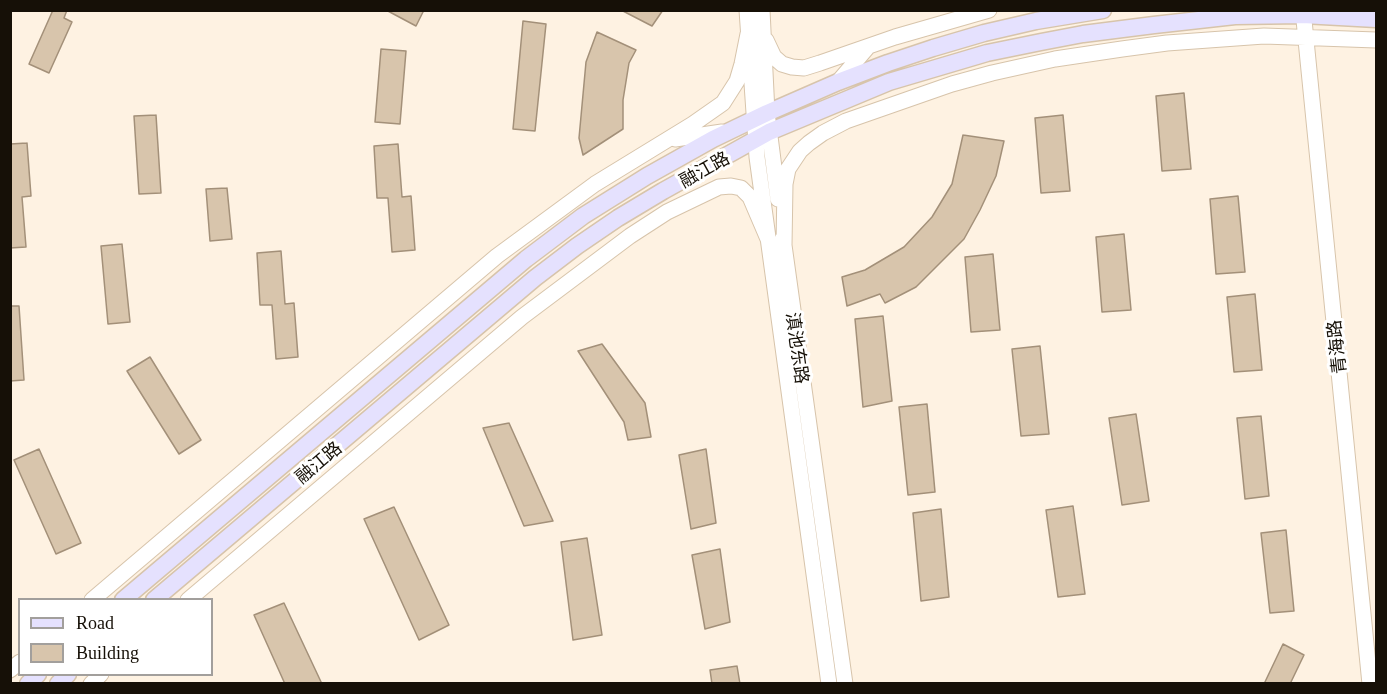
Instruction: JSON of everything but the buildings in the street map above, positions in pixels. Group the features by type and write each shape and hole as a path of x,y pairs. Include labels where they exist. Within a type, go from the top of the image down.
{"main road":[{"name":"融江路","path":"125,598 541,248 614,196 731,130 838,82 933,48 984,33 1036,21 1103,10"},
{"name":"融江路","path":"156,598 577,246 663,191 762,136 889,82 987,53 1083,34 1235,16 1303,13 1374,19"}],"street":[{"name":"滇池东路","path":"747,10 756,34"},
{"name":"滇池东路","path":"762,10 756,34 768,238 829,684"},
{"path":"94,598 497,256 595,184 723,103 737,81 756,34 782,64 804,68 917,30 989,10"},
{"name":"青海路","path":"1303,13 1370,684"},
{"path":"1326,38 1374,19"},
{"path":"784,246 785,184 788,169 808,143 846,120 952,84 1056,59 1167,43 1264,36 1377,40"},
{"path":"838,82 869,46"},
{"path":"666,140 731,130"},
{"name":"滇池东路","path":"762,136 784,246 845,684"},
{"path":"667,212 708,166"},
{"path":"190,598 522,317 630,236 667,212 719,187 741,188 750,197 768,238"}]}
